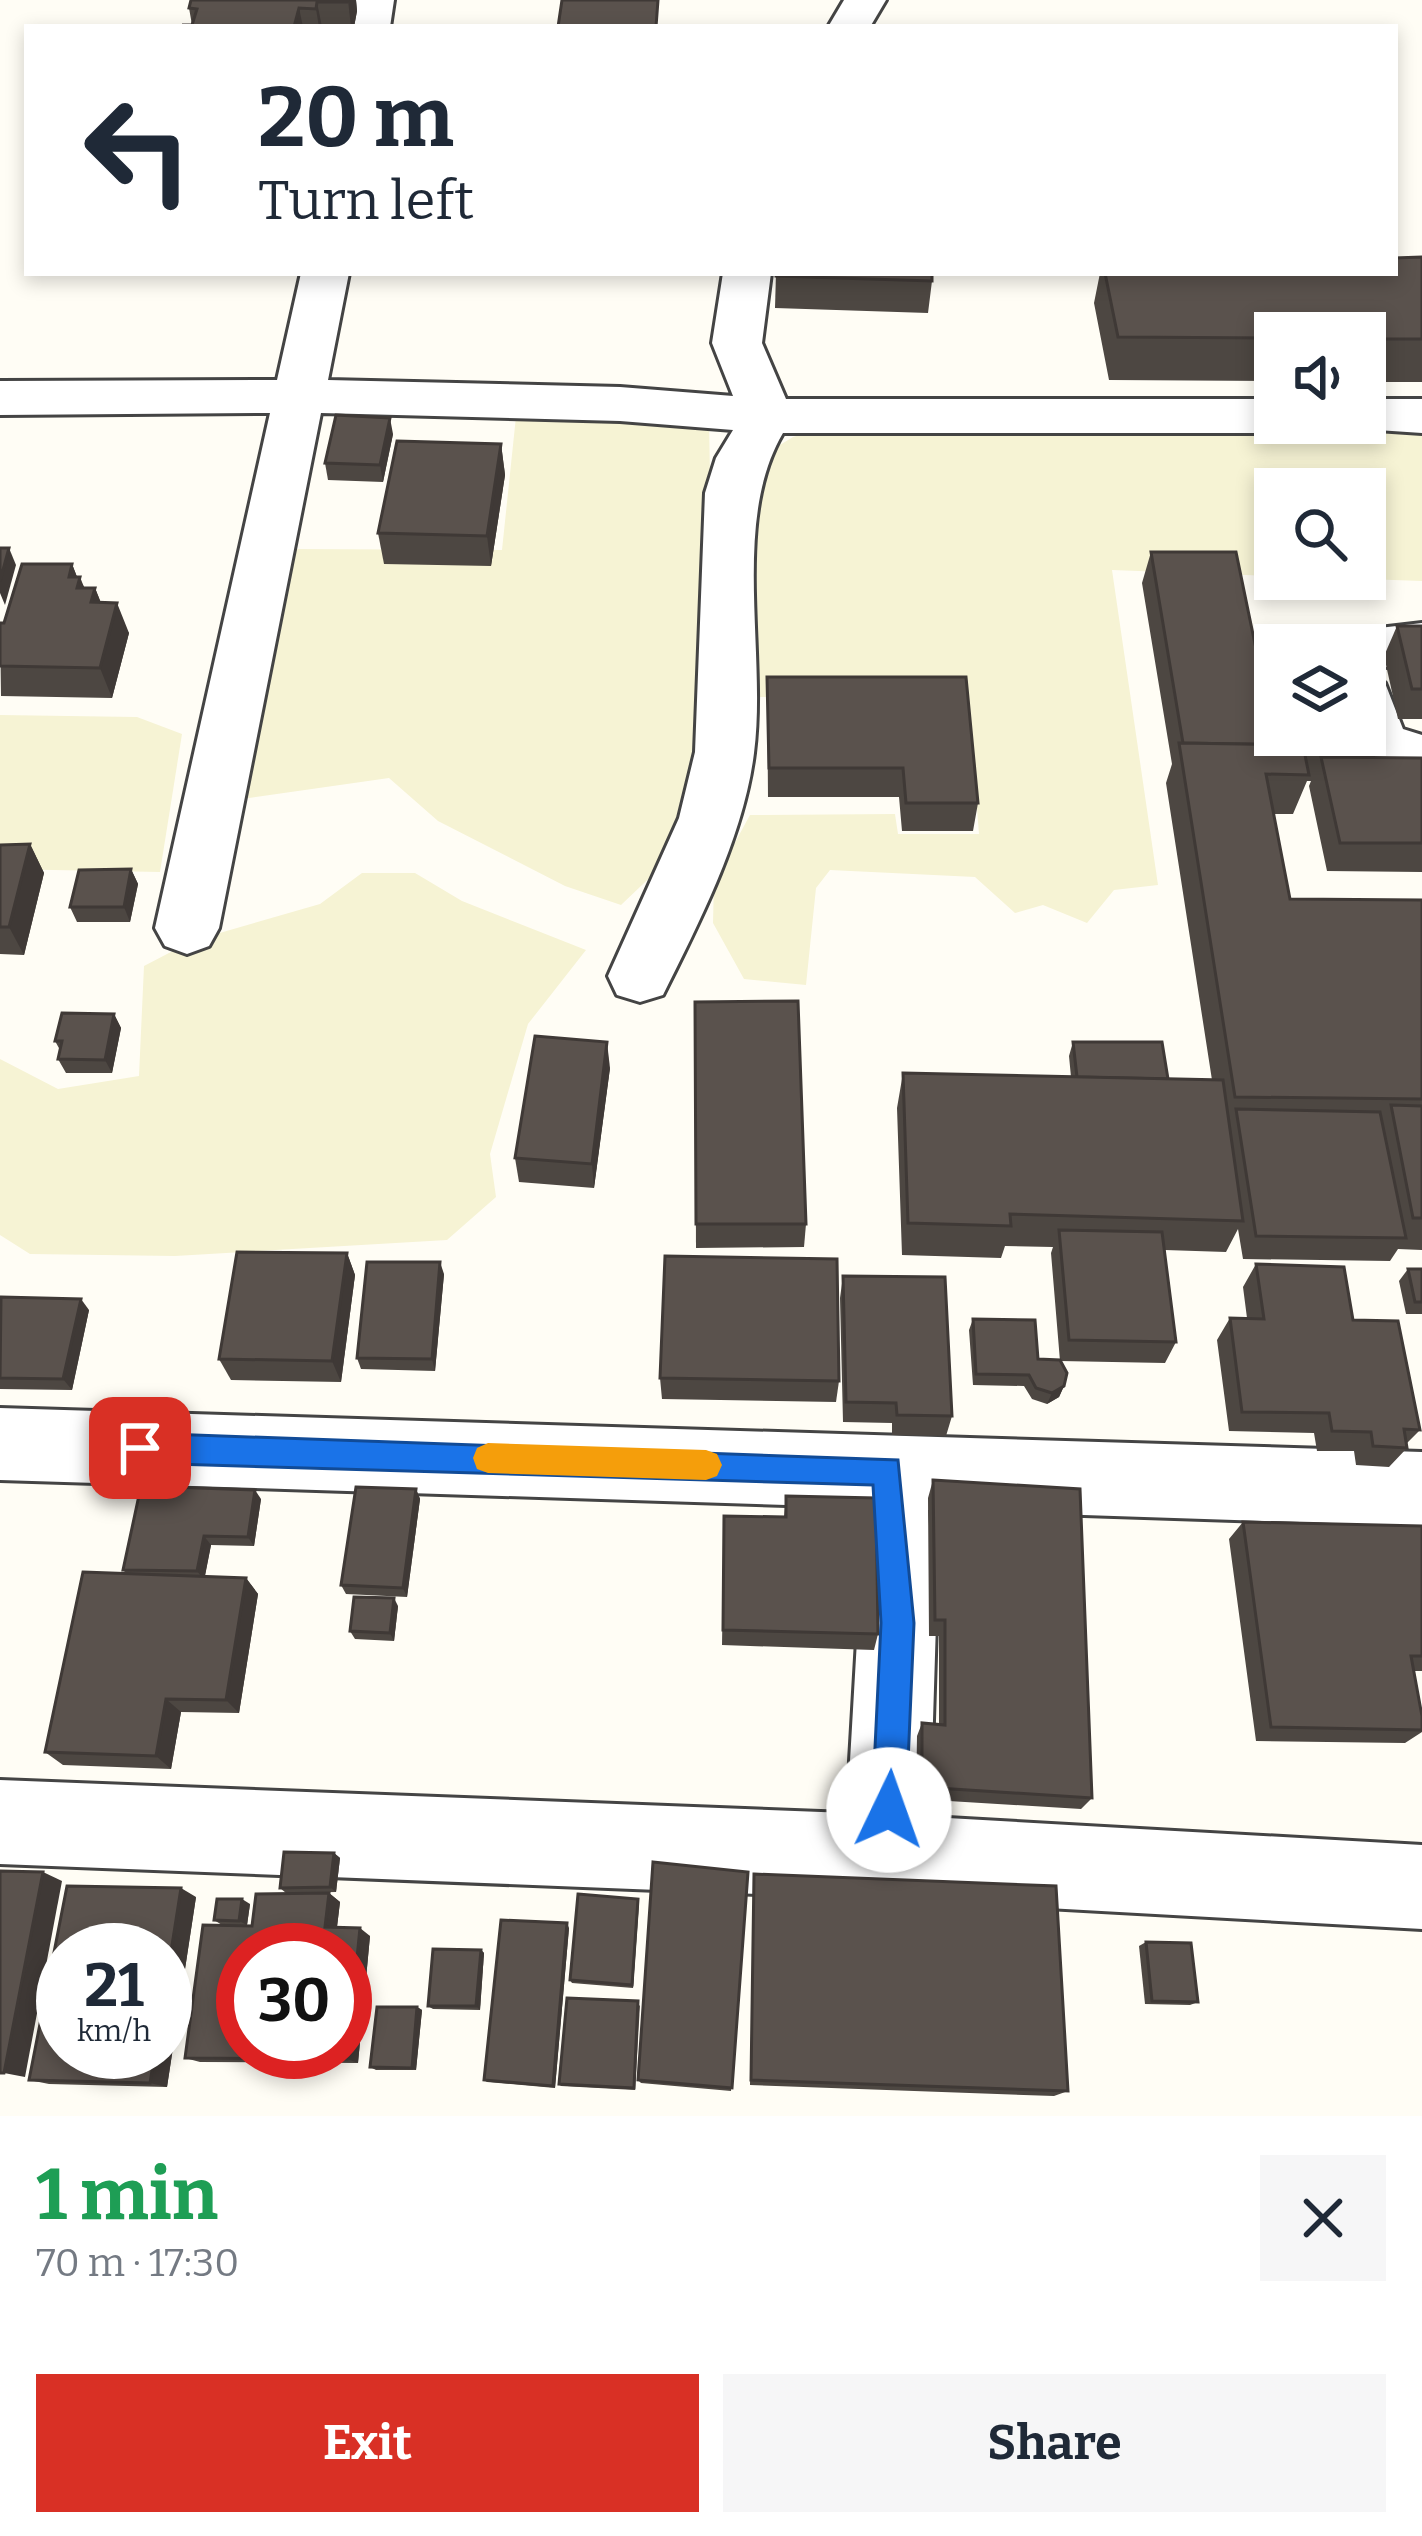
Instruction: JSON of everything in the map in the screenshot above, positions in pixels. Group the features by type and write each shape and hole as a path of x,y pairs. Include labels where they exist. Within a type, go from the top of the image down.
{"street":[{"path":"187,928 303,397 324,276"},
{"path":"747,276 737,343 767,416"},
{"path":"0,398 303,397 620,404 767,416 1254,416"},
{"path":"640,976 709,818 725,752 732,493 742,458 767,416"},
{"path":"1386,416 1422,416"},
{"path":"1386,646 1422,644"},
{"path":"1386,746 1422,758"},
{"path":"0,1444 1422,1489"},
{"path":"887,1470 898,1623 887,1857"},
{"path":"0,1822 887,1857 1422,1887"}],"shaded area":[{"path":"517,407 709,420 712,589 702,782 663,865 621,905 565,886 438,821 389,778 228,801 289,549 502,550"},
{"path":"832,425 1254,429 1254,444 1386,444 1386,430 1422,430 1422,581 1386,580 1386,468 1254,468 1254,575 1112,570 1158,885 1114,890 1087,923 1043,905 1015,913 975,877 830,870 816,888 806,985 744,979 713,923 714,881 750,815 895,814 898,834 979,834 968,696 749,697 746,514 762,456 793,437"},
{"path":"0,715 137,717 182,734 160,872 0,869"},
{"path":"362,873 415,873 462,901 586,950 528,1024 490,1154 496,1197 447,1240 175,1256 30,1254 0,1235 0,1059 58,1089 139,1076 144,966 192,941 320,904"}],"building":[{"path":"191,0 348,0 317,2 316,9 299,8 295,24 192,24 197,9 189,8"},
{"path":"562,0 658,0 656,24 558,24"},
{"path":"1422,257 1422,339 1386,339 1386,312 1254,312 1254,338 1118,337 1106,276 1398,276 1398,258"},
{"path":"776,276 932,276 932,281"},
{"path":"336,415 390,418 380,465 325,463"},
{"path":"397,441 501,444 487,536 378,533"},
{"path":"0,548 9,548 0,581"},
{"path":"1151,552 1236,552 1254,639 1254,744 1183,743"},
{"path":"22,564 72,564 69,577 80,577 77,588 95,588 91,602 117,603 100,668 0,666 0,623 4,623"},
{"path":"1397,626 1422,626 1422,689 1412,689"},
{"path":"767,677 966,677 978,803 906,803 903,768 769,768"},
{"path":"1179,743 1254,744 1254,756 1305,756 1309,775 1266,774 1290,899 1422,900 1422,1099 1235,1097"},
{"path":"1321,757 1422,758 1422,843 1340,843"},
{"path":"30,844 9,927 0,927 0,845"},
{"path":"131,869 124,907 70,907 79,870"},
{"path":"798,1001 806,1224 696,1224 695,1002"},
{"path":"62,1013 114,1014 105,1060 58,1059 62,1041 55,1041"},
{"path":"535,1036 607,1042 592,1164 515,1158"},
{"path":"1073,1042 1162,1042 1168,1079 1077,1077"},
{"path":"903,1073 1223,1080 1243,1221 1010,1214 1011,1226 908,1223"},
{"path":"1391,1105 1422,1106 1422,1218 1413,1218"},
{"path":"1236,1109 1380,1112 1406,1238 1256,1236"},
{"path":"1059,1230 1162,1232 1176,1342 1069,1340"},
{"path":"237,1252 347,1253 332,1361 219,1359"},
{"path":"665,1256 837,1259 839,1381 660,1378"},
{"path":"367,1262 440,1262 432,1359 357,1358"},
{"path":"1256,1264 1344,1267 1353,1320 1398,1321 1420,1430 1404,1429 1407,1448 1373,1446 1371,1432 1332,1431 1329,1413 1242,1412 1230,1318 1264,1319"},
{"path":"1408,1269 1422,1269 1422,1302 1415,1302"},
{"path":"843,1276 945,1277 952,1416 897,1415 896,1403 846,1402"},
{"path":"1,1297 81,1299 63,1379 0,1378"},
{"path":"973,1319 1035,1320 1038,1359 1060,1360 1067,1373 1064,1386 1052,1393 1036,1388 1029,1375 976,1374"},
{"path":"933,1480 1080,1489 1092,1798 922,1787 922,1723 945,1725 945,1620 935,1620"},
{"path":"141,1486 255,1490 248,1537 204,1536 197,1571 123,1570"},
{"path":"356,1487 416,1489 403,1588 341,1585"},
{"path":"786,1496 876,1498 878,1634 723,1630 724,1516 786,1517"},
{"path":"1243,1522 1422,1526 1422,1656 1411,1656 1422,1730 1271,1727"},
{"path":"83,1572 246,1578 226,1700 166,1699 156,1756 45,1752"},
{"path":"354,1597 394,1598 390,1633 350,1631"},
{"path":"284,1852 334,1853 330,1887 280,1888"},
{"path":"653,1862 748,1872 732,2088 638,2080"},
{"path":"0,1871 43,1872 4,2073 0,2073"},
{"path":"754,1874 1056,1886 1068,2091 751,2080"},
{"path":"67,1886 181,1888 176,1923 60,1923"},
{"path":"329,1893 325,1923 252,1923 256,1894"},
{"path":"578,1894 638,1899 632,1985 570,1980"},
{"path":"217,1899 242,1899 239,1921 214,1920"},
{"path":"501,1920 567,1923 553,2086 484,2080"},
{"path":"203,1925 216,1925 216,2058 192,2058 192,2006"},
{"path":"1146,1942 1191,1943 1198,2002 1152,2001"},
{"path":"433,1949 481,1950 476,2006 428,2006"},
{"path":"567,1998 638,2001 634,2088 559,2084"},
{"path":"377,2007 417,2007 412,2068 372,2067"},
{"path":"36,2044 36,2079 151,2079 150,2083 29,2080"}],"slow traffic":[{"path":"488,1458 706,1465"}],"route":[{"path":"140,1448 887,1470 898,1623 889,1810"}]}
